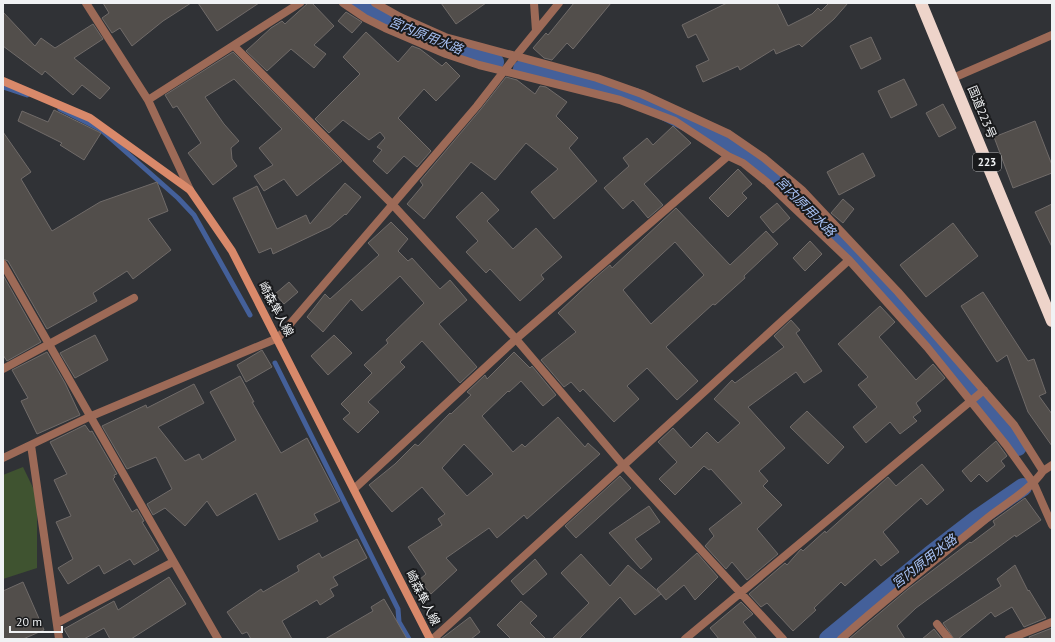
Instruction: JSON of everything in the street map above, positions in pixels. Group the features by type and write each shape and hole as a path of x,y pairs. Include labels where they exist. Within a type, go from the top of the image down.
{"highway":[{"name":"国道223号","path":"921,3 1052,321"}],"main road":[{"name":"崎森隼人線","path":"3,81 90,118 190,190 232,251 278,338 430,639"}],"street":[{"path":"86,3 148,100 190,190"},
{"path":"148,100 300,3"},
{"path":"344,3 365,18 417,43 479,65 505,70 620,100 675,121 728,156 743,163 768,183 850,260 927,347 1034,484 1052,525"},
{"path":"375,3 400,18 445,37 597,78 642,94 729,134 764,158 802,190 941,339 1014,425 1043,470"},
{"path":"534,3 536,31"},
{"path":"3,458 89,417 278,338 477,106 559,3"},
{"path":"953,78 1052,34"},
{"path":"234,46 392,205 516,339 623,465 783,639"},
{"path":"354,489 516,339 728,156"},
{"path":"434,639 623,465 850,260"},
{"path":"3,264 89,417 218,639"},
{"path":"3,369 134,298"},
{"path":"685,639 984,390"},
{"path":"31,445 59,639"},
{"path":"841,639 871,612 996,511 1034,484 1043,470 1052,465"},
{"path":"57,623 173,562"},
{"path":"1009,639 1052,622"},
{"path":"937,624 949,639"}],"green space":[{"path":"23,467 37,496 37,568 3,579 3,475"}],"building":[{"path":"103,3 191,3 163,21 132,46 120,28 112,33 102,18 109,13"},
{"path":"198,3 259,3 217,31"},
{"path":"308,3 312,3 334,26 314,45 326,54 314,68 291,49 267,71 246,51 271,28 282,21 285,24"},
{"path":"441,3 486,3 456,24"},
{"path":"574,3 611,3 573,49 567,43 552,60 544,58 533,48 546,33 548,35"},
{"path":"727,3 777,3 788,26 812,14 818,8 821,11 829,3 848,3 834,19 802,47 799,44 776,54 774,49 740,70 738,66 703,82 696,66 709,60 696,34 688,38 682,25"},
{"path":"3,12 35,46 41,38 55,48 93,24 103,39 74,58 110,88 100,99 82,85 73,95 45,71 42,75 3,46"},
{"path":"346,12 362,22 352,33 338,21"},
{"path":"366,32 398,62 412,46 420,49 442,66 446,62 460,76 436,101 424,89 398,118 431,151 417,167 404,156 387,174 373,161 382,150 377,147 385,138 380,132 369,140 343,120 329,133 315,119 360,74 343,57"},
{"path":"871,37 881,59 861,69 850,46"},
{"path":"233,52 342,161 297,196 284,179 264,191 254,176 273,165 259,148 282,129 234,79 205,97 224,124 239,141 231,148 232,159 237,166 213,185 188,153 201,143 177,106 173,108 165,95"},
{"path":"506,77 517,80 535,94 540,86 546,87 567,102 556,116 578,138 569,148 597,181 554,219 531,192 558,169 526,143 495,180 471,162 424,219 407,204 423,185 420,181"},
{"path":"904,79 917,105 891,118 878,91"},
{"path":"943,104 956,128 939,137 926,113"},
{"path":"54,110 101,133 84,160 60,145 62,143 18,121 22,111 48,122"},
{"path":"1035,121 1052,165 1052,173 1013,188 994,137"},
{"path":"673,126 691,143 644,184 663,205 648,218 633,200 623,209 604,188 629,166 623,158 647,138 653,145"},
{"path":"3,132 31,172 21,179 52,231 100,202 157,182 168,211 148,219 171,250 133,279 127,271 93,293 97,301 47,329 8,261 3,259"},
{"path":"863,153 875,176 839,195 827,172"},
{"path":"738,169 752,184 742,193 747,198 728,217 709,198"},
{"path":"345,183 361,197 346,215 345,214 330,227 273,254 271,248 259,253 233,198 257,186 277,229 306,215 310,224"},
{"path":"482,192 499,210 487,221 513,249 536,228 562,257 541,275 544,279 520,301 490,269 486,273 466,252 478,241 456,217"},
{"path":"843,199 854,209 843,223 831,213"},
{"path":"777,203 790,218 773,233 760,217"},
{"path":"1052,204 1052,247 1035,212"},
{"path":"676,208 730,265 766,231 778,244 744,276 745,278 715,305 713,304 666,347 698,381 677,400 647,368 627,386 639,399 614,422 583,389 580,392 571,382 564,387 541,360 576,332 558,313 610,265 612,268","holes":["675,242 704,275 651,324 623,290"]},
{"path":"391,222 408,239 398,251 408,261 412,258 440,289 450,280 467,300 439,324 477,367 460,383 422,341 400,362 405,367 368,402 379,412 358,433 343,419 350,413 341,404 372,373 364,365 388,343 386,340 424,303 400,276 362,311 351,299 323,332 307,317 325,294 330,299 379,255 368,243"},
{"path":"953,223 978,256 926,297 900,265"},
{"path":"810,241 822,254 805,271 793,258"},
{"path":"3,275 41,342 7,361 3,355"},
{"path":"289,282 298,292 284,304 275,294"},
{"path":"983,292 1028,361 1034,359 1046,393 1039,396 1052,414 1052,446 1028,412 1007,355 997,362 961,306"},
{"path":"880,306 895,322 879,337 916,380 933,364 945,378 916,403 921,411 913,417 917,421 900,434 890,422 866,443 853,427 877,407 858,385 868,377 838,344"},
{"path":"791,320 800,330 796,333 822,371 804,383 796,372 748,407 785,448 759,471 768,481 763,486 782,505 757,529 778,554 747,580 732,562 726,569 705,546 714,536 709,529 742,503 711,469 709,470 704,466 675,495 659,479 677,462 658,442 673,428 691,448 707,432 718,443 740,423 714,399 732,380 735,383 784,347 774,336"},
{"path":"95,335 108,360 75,378 60,353"},
{"path":"334,335 352,353 328,375 311,356"},
{"path":"262,350 272,367 246,382 237,365"},
{"path":"47,352 65,383 80,415 37,434 21,401 28,398 12,370"},
{"path":"514,352 530,368 532,366 556,395 543,406 521,381 509,392 508,391 482,416 513,452 522,444 525,447 558,417 585,447 588,443 600,454 527,519 524,515 497,538 489,528 446,558 457,570 431,594 419,580 426,574 408,547 442,525 438,519 445,514 422,487 392,512 369,485 395,464 415,444 418,446 450,413 451,414 471,395 467,392 485,375 487,379","holes":["464,444 493,474 467,496 442,468"]},
{"path":"240,376 254,402 252,402 281,453 307,438 340,501 314,514 318,521 279,540 256,493 217,516 207,501 185,526 165,508 153,515 147,504 172,489 156,457 127,469 102,426 146,405 147,408 194,384 204,403 158,427 185,461 199,454 202,460 236,440 210,392"},
{"path":"807,411 844,447 828,464 790,427"},
{"path":"85,425 90,432 92,431 117,474 114,475 115,477 113,479 132,512 137,509 144,521 142,522 159,550 134,565 130,559 104,574 99,565 68,584 58,568 73,559 56,522 71,516 54,480 67,474 50,442"},
{"path":"996,441 1007,456 1001,461 1005,466 987,482 979,474 971,482 962,471"},
{"path":"922,464 944,490 927,505 921,498 883,532 899,552 881,566 875,559 845,586 841,582 814,608 816,610 793,631 767,603 761,607 749,594 785,563 787,565 801,549 803,551 825,531 826,533 888,477 896,486"},
{"path":"620,476 631,488 576,538 565,526"},
{"path":"1025,498 1041,520 1016,537 1015,535 916,608 897,626 905,639 849,639 908,589 995,525 993,521"},
{"path":"649,506 660,522 635,539 652,559 641,569 609,533"},
{"path":"357,539 367,558 333,577 338,585 330,589 334,596 320,605 317,600 282,621 292,639 251,639 247,632 242,634 227,612 261,589 263,592 299,571 297,566 319,553 322,558"},
{"path":"697,553 718,577 695,600 684,585 666,600 657,589"},
{"path":"581,554 610,586 628,565 661,594 635,615 620,597 579,639 552,639 589,603 561,573"},
{"path":"535,559 547,574 523,595 511,581"},
{"path":"1015,565 1028,591 1029,590 1046,618 1024,627 1012,607 995,617 991,612 958,639 954,639 943,623 1001,586 997,579"},
{"path":"169,577 186,604 131,639 110,639 104,628 84,639 70,639 64,629 114,601 118,610"},
{"path":"23,582 44,630 23,639 3,639 3,591"},
{"path":"384,599 407,639 325,639 373,611 371,607"},
{"path":"521,601 537,616 530,623 546,639 511,639 497,625"},
{"path":"741,602 753,614 743,622 757,639 719,639 710,628"},
{"path":"470,617 480,632 471,639 441,639"},
{"path":"1052,628 1052,639 1030,639 1029,637"},
{"path":"934,629 942,639 922,639"}],"waterway":[{"name":"宮内原用水路","path":"360,3 396,25 495,62"},
{"name":"宮内原用水路","path":"522,69 635,97 706,132 746,155 776,175 875,277 966,381 1018,447"},
{"path":"3,87 27,95"},
{"path":"60,109 100,129 178,198 194,215 250,315"},
{"path":"275,363 398,609 399,622 409,639"},
{"name":"宮内原用水路","path":"828,639 930,555 978,518 1023,487"}]}
